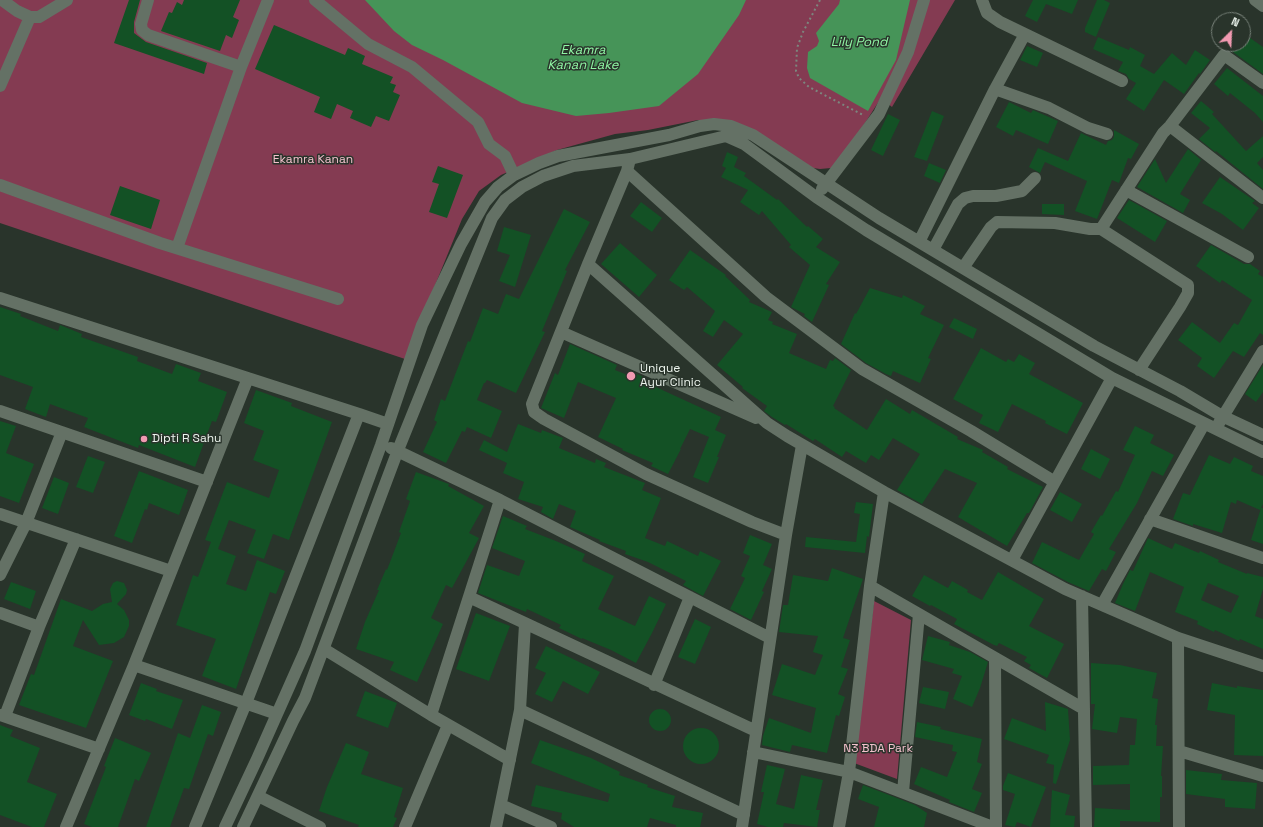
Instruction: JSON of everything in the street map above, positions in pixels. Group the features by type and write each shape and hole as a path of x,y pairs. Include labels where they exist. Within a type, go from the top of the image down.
{"street":[{"path":"2,0 17,11 30,17 39,17 67,0"},
{"path":"148,0 141,24 142,30 148,35 241,67"},
{"path":"177,248 241,67 268,0"},
{"path":"315,0 368,44 412,67 478,122 489,144 505,156 514,175"},
{"path":"982,0 987,13 1000,22 1122,81"},
{"path":"1255,0 1263,6"},
{"path":"816,197 880,114 908,52 924,2"},
{"path":"0,86 30,17"},
{"path":"919,242 995,89 1025,34"},
{"path":"1101,229 1163,133 1170,126 1224,55 1263,83"},
{"path":"995,89 1049,108 1088,128 1107,134"},
{"path":"225,827 305,651 381,445 422,326 461,244 485,202 498,187 514,175 539,163 558,156 654,138 700,126 714,124 731,126 752,135 879,218 1094,346 1180,391 1222,416 1263,435"},
{"path":"1170,126 1263,198"},
{"path":"243,827 293,720 305,698 398,450 492,218 505,200 522,187 542,176 573,166 628,165 676,149 726,136 744,144 816,197 866,230 1112,378 1263,452"},
{"path":"628,165 532,404 534,412 544,419 646,474 752,522 786,534"},
{"path":"628,165 766,297 862,369 971,431 1055,482"},
{"path":"933,250 958,204 964,198 973,196 996,196 1022,191 1035,178"},
{"path":"0,185 177,248 338,299"},
{"path":"1126,190 1248,257"},
{"path":"962,268 991,227 997,222 1055,224 1101,229 1188,284 1188,293 1139,370"},
{"path":"588,264 767,423"},
{"path":"0,298 388,424"},
{"path":"561,332 767,423 884,492 1065,589 1178,638 1263,666"},
{"path":"1216,429 1222,416 1263,351"},
{"path":"66,827 134,665 248,378"},
{"path":"1012,560 1112,378"},
{"path":"0,411 207,482"},
{"path":"195,827 246,703 359,414"},
{"path":"1102,605 1204,424"},
{"path":"0,574 26,523 62,432"},
{"path":"520,710 743,821 786,534 802,444"},
{"path":"381,445 398,450 500,500 770,638"},
{"path":"840,827 849,772 870,586 884,492"},
{"path":"431,715 500,500"},
{"path":"0,514 172,571"},
{"path":"1150,519 1263,558"},
{"path":"76,540 2,716 99,749"},
{"path":"870,586 1084,709"},
{"path":"1082,596 1086,827"},
{"path":"469,597 756,732"},
{"path":"654,685 690,597"},
{"path":"0,613 39,627"},
{"path":"903,792 919,614"},
{"path":"496,827 520,710 525,624"},
{"path":"1178,638 1179,827"},
{"path":"324,650 431,715 510,760"},
{"path":"996,658 996,827"},
{"path":"134,665 277,714"},
{"path":"404,827 448,724"},
{"path":"1179,751 1263,776"},
{"path":"753,752 849,772 993,827"},
{"path":"257,759 272,766"},
{"path":"258,796 320,827"},
{"path":"501,804 551,827"}],"path":[{"path":"820,0 803,32 798,48 796,71 799,78 809,87 874,121"}],"green space":[{"name":"Ekamra Kanan","path":"0,0 955,0 892,107 881,98 842,159 831,168 820,169 806,167 729,127 698,120 648,130 615,134 557,150 501,175 479,191 462,219 405,359 0,223"},
{"name":"N3 BDA Park","path":"874,601 911,620 897,779 854,763"}],"water":[{"name":"Ekamra Kanan Lake","path":"365,0 746,0 739,15 698,74 659,106 576,116 522,103 412,45 394,31"},
{"name":"Lily Pond","path":"840,0 910,0 896,60 868,111 810,78 807,68 808,52 817,46 819,41 816,33 839,4"}],"building":[{"path":"129,0 140,0 134,22 134,33 146,42 207,63 204,74 114,43"},
{"path":"184,0 240,0 233,17 239,20 232,38 226,35 220,51 161,31 169,12 172,13 177,2 182,5"},
{"path":"1033,0 1078,0 1072,14 1046,4 1037,22 1025,16"},
{"path":"1097,0 1104,0 1110,3 1096,37 1085,32 1085,28"},
{"path":"274,25 345,55 348,48 365,56 362,64 393,77 390,83 396,85 393,92 400,95 389,121 376,116 371,127 350,118 353,111 337,104 331,119 314,112 320,97 255,69"},
{"path":"1098,37 1129,50 1130,47 1145,55 1140,66 1154,74 1172,53 1186,65 1195,50 1210,60 1184,94 1164,80 1144,111 1126,99 1136,83 1129,79 1126,74 1118,71 1123,62 1093,49"},
{"path":"1251,39 1263,47 1263,74 1233,52 1251,52"},
{"path":"1027,46 1043,53 1037,67 1020,60"},
{"path":"1227,68 1263,96 1263,122 1255,113 1230,93 1228,96 1214,84"},
{"path":"1201,101 1214,112 1212,114 1246,151 1263,136 1263,157 1257,163 1263,170 1263,189 1199,139 1210,128 1191,113"},
{"path":"1009,102 1031,113 1033,110 1058,121 1048,144 1016,130 1013,136 996,127"},
{"path":"932,111 944,116 927,161 914,157"},
{"path":"888,114 900,120 883,156 871,150"},
{"path":"1114,130 1139,144 1131,159 1128,158 1119,183 1112,180 1097,219 1075,211 1087,181 1045,162 1040,173 1029,167 1038,148 1068,161 1081,133 1106,145 1108,141 1112,140 1114,137"},
{"path":"1188,149 1201,160 1180,194 1190,200 1183,213 1137,187 1155,159 1166,183"},
{"path":"727,152 738,157 734,167 746,173 744,176 777,200 778,199 807,227 808,226 823,239 816,247 840,262 826,284 829,285 812,322 804,316 805,314 791,307 810,265 789,247 791,245 762,211 759,215 740,202 748,190 721,177 726,168 722,166"},
{"path":"929,163 946,170 940,183 924,176"},
{"path":"438,166 463,175 447,218 429,212 439,184 432,182"},
{"path":"1220,177 1255,201 1252,203 1259,208 1243,230 1222,214 1202,203"},
{"path":"120,186 160,200 151,229 110,215"},
{"path":"1129,200 1167,221 1155,242 1117,218"},
{"path":"641,202 662,218 652,232 630,216"},
{"path":"1042,204 1064,204 1064,215 1042,214"},
{"path":"564,209 590,222 565,270 567,271 542,331 545,332 516,393 487,380 484,383 477,400 502,411 491,438 467,427 465,432 462,431 446,463 423,452 437,422 434,420 441,399 445,401 468,341 470,342 483,308 498,314 506,294 519,299"},
{"path":"504,227 531,235 515,287 499,281 510,255 497,251"},
{"path":"620,243 657,275 639,297 601,264"},
{"path":"1211,245 1244,264 1250,264 1260,271 1258,274 1263,277 1263,335 1260,333 1244,357 1233,351 1214,378 1197,366 1202,358 1178,340 1192,322 1220,343 1234,323 1238,325 1252,300 1222,280 1220,283 1196,266"},
{"path":"690,250 726,275 725,276 750,300 749,302 772,312 768,320 773,322 772,324 797,334 789,353 826,369 830,360 833,361 835,358 851,370 833,406 835,407 834,408 867,430 886,399 910,414 912,410 958,437 957,439 983,450 982,452 1008,467 1007,469 1043,487 1029,513 1027,513 1007,546 958,517 977,483 945,469 922,504 897,490 920,454 893,438 879,460 871,455 866,463 846,451 842,457 815,439 813,441 764,411 767,406 742,388 743,387 717,365 743,334 724,320 713,337 703,331 715,311 687,287 684,290 669,280"},
{"path":"870,288 902,298 903,295 925,306 920,314 944,325 928,358 931,359 920,383 893,371 891,376 886,374 866,363 841,344 855,313 856,314"},
{"path":"0,307 21,314 20,316 58,331 60,325 82,334 81,337 138,357 137,361 172,374 176,364 201,373 198,381 227,392 216,422 212,421 195,467 139,445 138,448 84,427 88,418 50,404 46,417 25,409 33,387 0,375"},
{"path":"954,318 977,329 973,339 949,327"},
{"path":"570,344 617,365 615,370 635,378 637,374 646,378 645,382 721,417 715,430 726,435 708,483 693,477 709,437 690,429 668,474 651,466 653,463 622,450 623,449 598,437 616,398 578,382 564,418 541,408 555,373 558,375"},
{"path":"981,348 1006,362 1008,359 1014,362 1019,354 1035,363 1029,374 1083,403 1067,434 1045,423 1046,421 1012,404 998,432 979,423 983,415 953,399"},
{"path":"1263,365 1263,392 1256,402 1245,394"},
{"path":"256,390 292,403 291,406 332,422 289,540 273,534 264,559 247,553 256,530 229,520 218,549 236,556 226,584 246,591 257,560 285,571 276,594 270,592 236,689 202,676 216,639 176,625 193,575 198,577 211,542 205,540 227,482 269,498 279,470 253,460 264,431 244,423"},
{"path":"0,421 16,426 6,453 34,464 19,503 0,496"},
{"path":"518,424 541,433 542,430 563,438 559,448 595,463 596,459 606,463 604,467 645,483 642,490 661,498 645,538 665,546 667,541 698,556 700,551 721,561 703,596 683,585 686,581 648,562 625,554 626,551 599,541 600,540 570,527 576,511 559,504 553,519 541,512 543,507 518,499 524,482 503,473 507,463 479,450 484,440 507,452"},
{"path":"1135,426 1154,435 1150,443 1174,455 1163,476 1152,471 1137,503 1109,549 1116,552 1106,571 1102,569 1089,591 1032,563 1042,542 1079,560 1094,534 1091,532 1116,491 1118,492 1135,455 1123,450"},
{"path":"1091,449 1110,459 1100,479 1081,469"},
{"path":"1209,455 1230,464 1234,457 1253,466 1251,471 1263,476 1263,504 1260,510 1237,500 1236,504 1231,502 1222,533 1193,524 1193,526 1173,519 1183,493 1190,495"},
{"path":"88,456 105,462 93,493 76,487"},
{"path":"139,471 188,490 179,515 149,503 147,510 145,509 132,543 114,536"},
{"path":"416,472 449,484 448,486 484,506 469,533 479,538 452,588 446,585 431,618 443,624 417,682 390,670 394,662 356,649 365,622 379,590 377,590 386,569 387,570 401,533 399,532 410,501 406,499"},
{"path":"54,477 69,483 58,514 42,508"},
{"path":"1060,492 1082,504 1072,522 1050,510"},
{"path":"856,502 873,504 869,537 867,536 865,553 805,547 806,537 856,542 860,514 854,513"},
{"path":"1261,508 1263,508 1263,544 1251,540"},
{"path":"503,516 527,526 525,529 585,554 582,561 614,576 598,609 635,626 649,596 666,604 636,663 611,650 559,628 561,625 527,609 526,612 478,593 487,565 519,576 525,561 492,548"},
{"path":"750,535 772,544 763,565 772,569 762,591 764,592 751,620 730,609 745,578 741,576 750,556 743,553"},
{"path":"1148,538 1172,549 1175,543 1199,553 1200,551 1219,560 1218,562 1247,574 1263,577 1263,589 1255,616 1263,619 1263,649 1240,639 1239,641 1215,630 1214,632 1197,624 1198,621 1175,612 1184,587 1150,572 1135,611 1115,603 1130,570 1133,571","holes":["1208,583 1239,596 1231,613 1201,600"]},
{"path":"832,568 863,579 843,638 850,640 841,667 848,669 838,694 845,697 839,716 836,715 827,753 792,745 790,752 762,745 763,736 769,718 811,733 816,708 772,695 782,664 815,675 823,655 813,652 818,636 779,632 783,605 788,605 793,575 828,581"},
{"path":"998,572 1044,599 1029,626 1064,644 1047,678 1029,668 1031,665 1024,661 1027,657 999,643 997,646 994,645 954,624 957,619 912,596 924,575 948,588 952,581 968,590 967,592 982,600"},
{"path":"117,581 124,583 127,590 126,594 117,604 124,610 129,620 129,626 124,637 114,643 99,645 83,620 73,646 113,661 86,728 19,705 31,674 34,675 61,599 92,611 103,604 112,602 110,589 113,583"},
{"path":"11,582 36,591 30,609 4,599"},
{"path":"476,613 510,626 489,681 456,669"},
{"path":"695,619 711,627 695,664 678,657"},
{"path":"928,636 950,642 949,645 970,652 988,662 972,707 953,699 962,676 952,673 954,669 922,660"},
{"path":"546,646 600,672 588,694 563,681 552,702 535,694 546,673 535,668"},
{"path":"1091,663 1120,665 1157,673 1152,698 1158,699 1155,725 1157,725 1156,746 1163,746 1160,822 1120,821 1120,827 1094,827 1095,808 1130,810 1130,784 1093,785 1093,766 1129,765 1130,745 1135,745 1137,719 1120,717 1117,733 1092,729 1095,704 1091,704"},
{"path":"141,683 157,689 156,691 183,700 172,729 146,719 145,721 129,715"},
{"path":"1212,683 1237,688 1237,686 1263,690 1263,756 1234,755 1235,715 1207,710"},
{"path":"923,687 949,692 945,709 919,703"},
{"path":"365,691 397,703 388,728 356,716"},
{"path":"1045,702 1068,709 1070,740 1056,784 1053,783 1054,765 1046,763 1049,755 1004,739 1012,718 1046,731"},
{"path":"202,705 221,712 213,736 208,734 189,789 184,788 170,827 146,827 178,733 190,738"},
{"path":"660,709 664,710 670,716 670,724 664,730 660,731 656,730 650,724 649,720 650,716 656,710"},
{"path":"917,722 941,727 940,729 982,739 977,762 982,764 972,789 982,793 974,812 949,802 950,800 914,784 921,767 947,777 957,752 952,751 953,745 915,737"},
{"path":"0,725 13,730 10,736 40,748 27,782 57,794 44,827 32,827 0,815"},
{"path":"705,728 714,733 718,739 718,753 714,759 705,764 697,764 688,759 684,753 683,742 688,733 694,729"},
{"path":"115,738 151,753 139,781 135,779 118,827 92,827 84,824 106,767 104,766"},
{"path":"540,740 591,758 620,772 619,775 648,785 647,787 675,796 672,807 703,813 700,827 676,827 676,825 650,818 647,827 574,827 561,819 562,813 531,806 536,785 608,802 610,794 531,763"},
{"path":"346,743 369,752 361,774 403,788 394,817 397,818 393,827 358,827 359,825 319,811 327,787"},
{"path":"767,765 785,769 776,804 794,809 801,775 823,780 816,810 820,810 817,827 784,823 783,827 768,827 757,824 764,792 761,792"},
{"path":"1186,770 1222,774 1221,780 1257,783 1255,809 1225,807 1225,799 1186,794"},
{"path":"1008,773 1046,787 1031,827 1017,822 1015,827 1005,825 1015,794 1003,790"},
{"path":"863,785 915,805 927,813 924,827 874,827 879,807 858,799"},
{"path":"1052,790 1070,795 1065,815 1075,816 1074,827 1050,827"}],"place":[{"name":"Unique Ayur Clinic","path":"631,376"},
{"name":"Dipti R Sahu","path":"144,439"}]}
